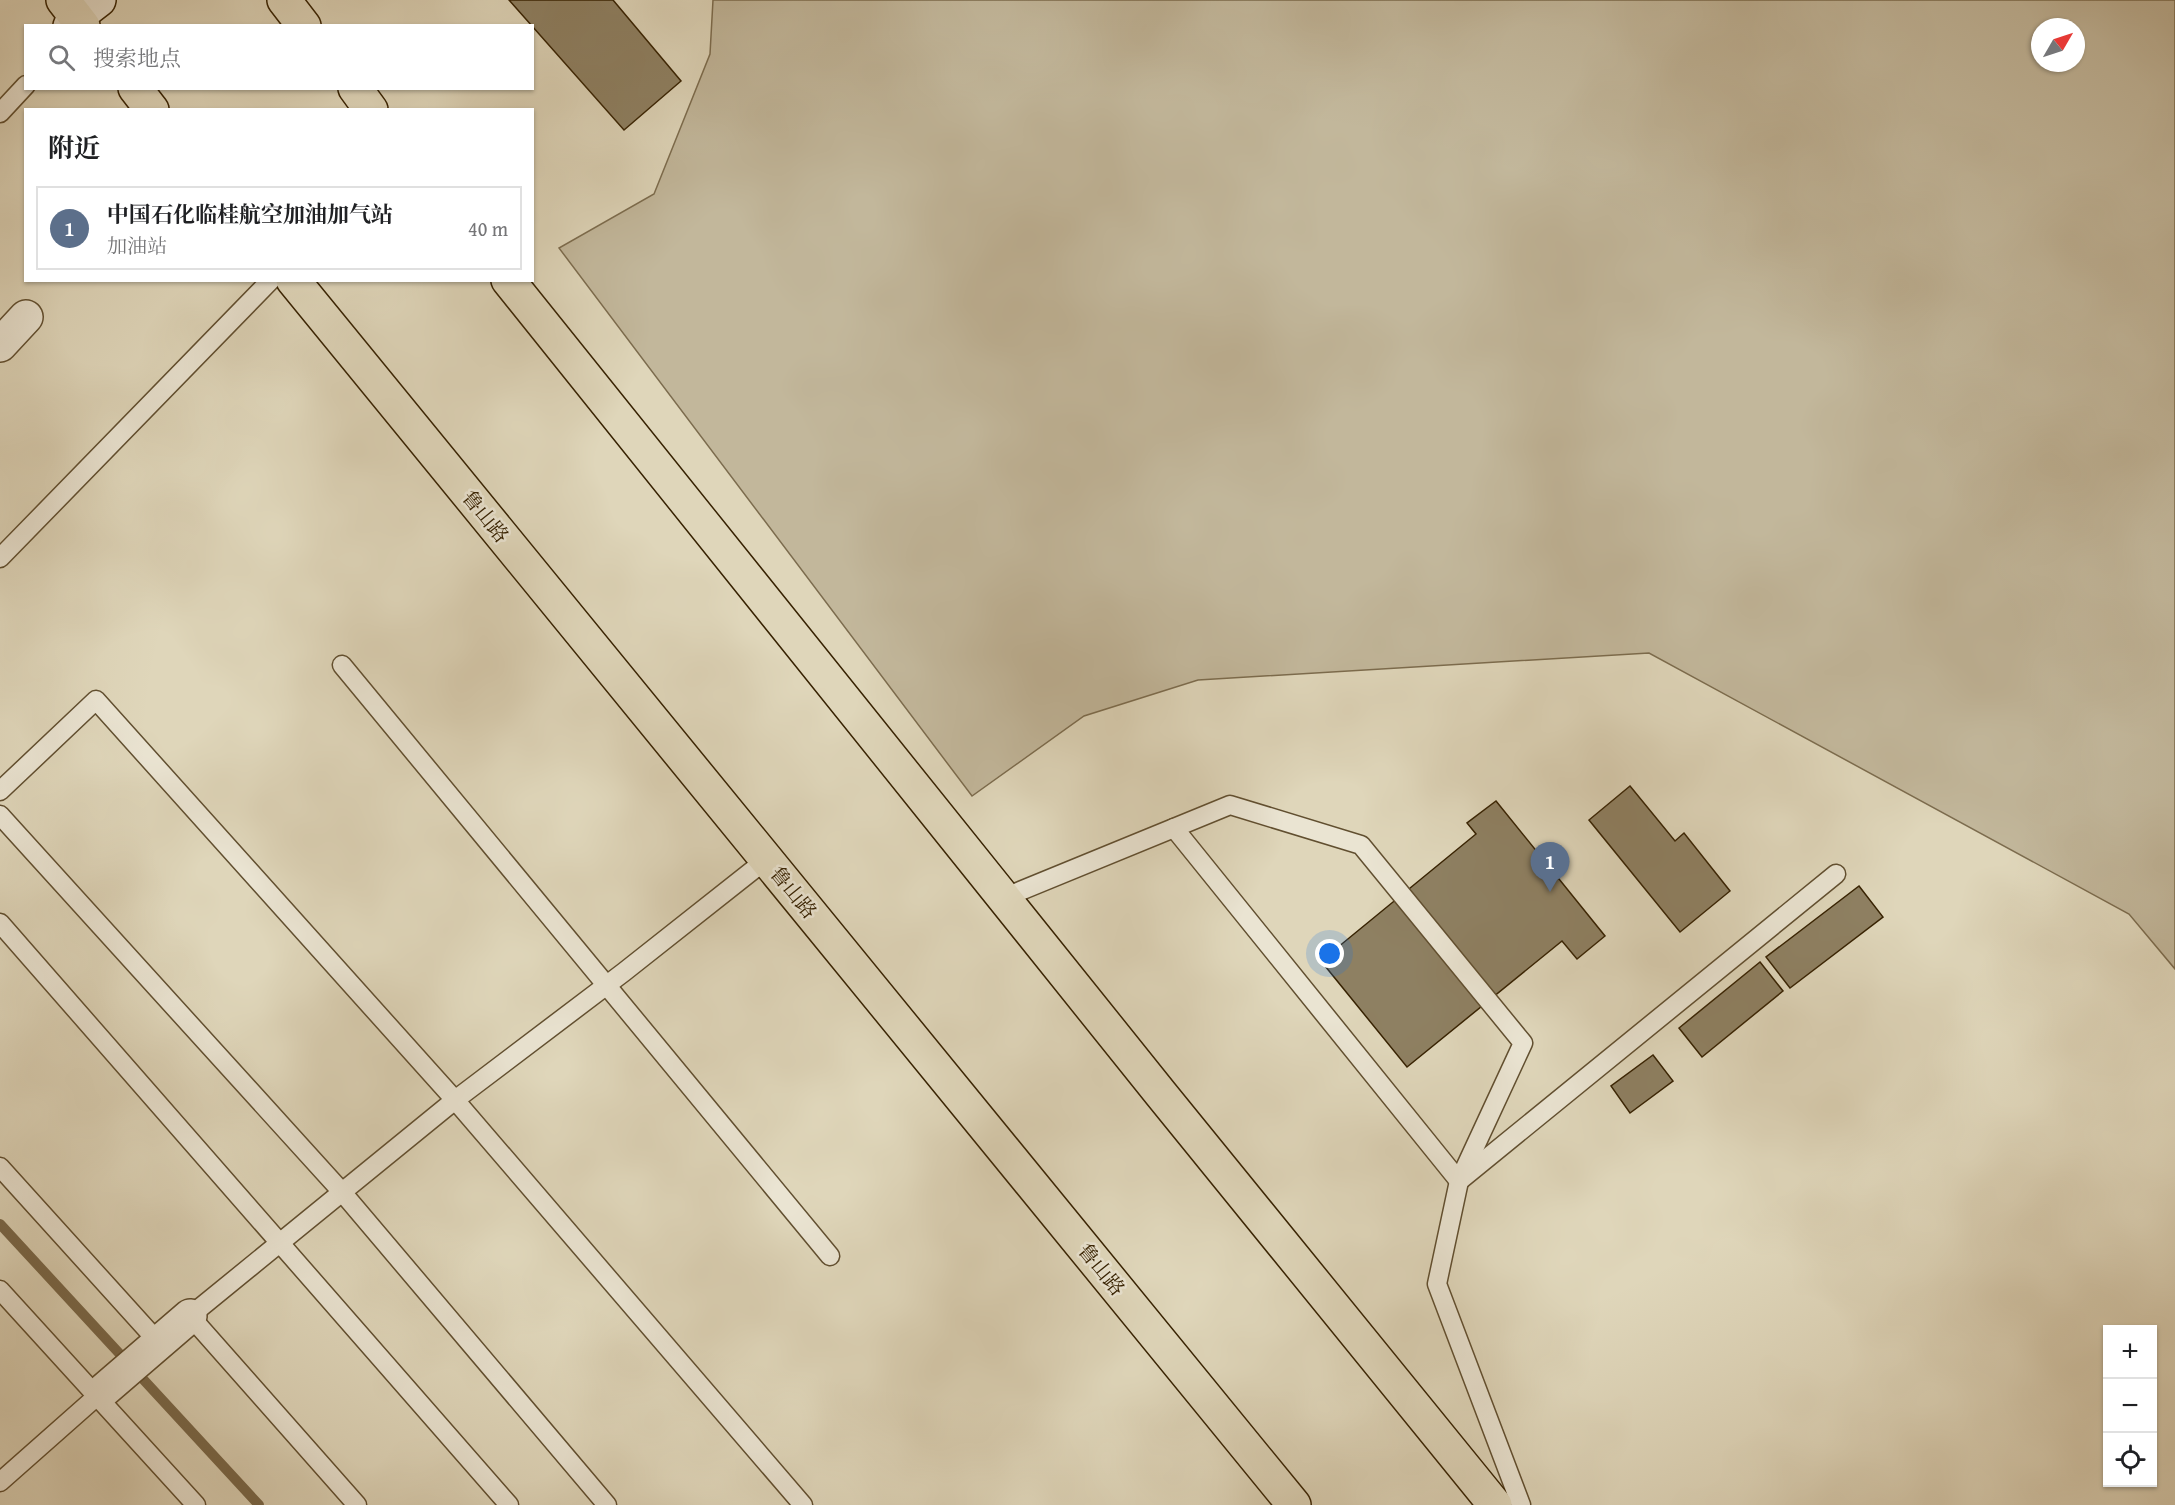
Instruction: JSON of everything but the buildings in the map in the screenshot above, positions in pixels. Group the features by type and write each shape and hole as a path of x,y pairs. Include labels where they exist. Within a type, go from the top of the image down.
{"highway":[{"path":"284,0 302,24"},
{"path":"137,90 150,108"},
{"path":"356,90 369,108"},
{"name":"鲁山路","path":"295,282 1294,1505"},
{"path":"510,282 1003,898 1495,1505"}],"street":[{"path":"0,345 26,316"},
{"path":"101,1394 190,1316"}],"lane":[{"path":"0,113 24,87"},
{"path":"0,558 268,282"},
{"path":"342,665 830,1256"},
{"path":"0,790 96,700 455,1100 803,1505"},
{"path":"1003,898 1230,805 1361,845 1523,1043 1459,1181 1437,1284 1521,1505"},
{"path":"0,815 342,1192 607,1505"},
{"path":"1174,828 1459,1181"},
{"path":"357,1505 190,1316 455,1100 606,986 767,859"},
{"path":"1459,1181 1836,874"},
{"path":"0,923 509,1505"},
{"path":"0,1167 160,1344"},
{"path":"0,1290 101,1394 196,1505"},
{"path":"0,1482 101,1394"}],"shaded area":[{"path":"713,0 2175,0 2175,969 2129,914 1649,653 1198,680 1084,716 972,796 559,248 654,194 710,54"}],"waterway":[{"path":"0,1224 259,1505"}],"place":[{"name":"中国石化临桂航空加油加气站","path":"1550,892"}]}
